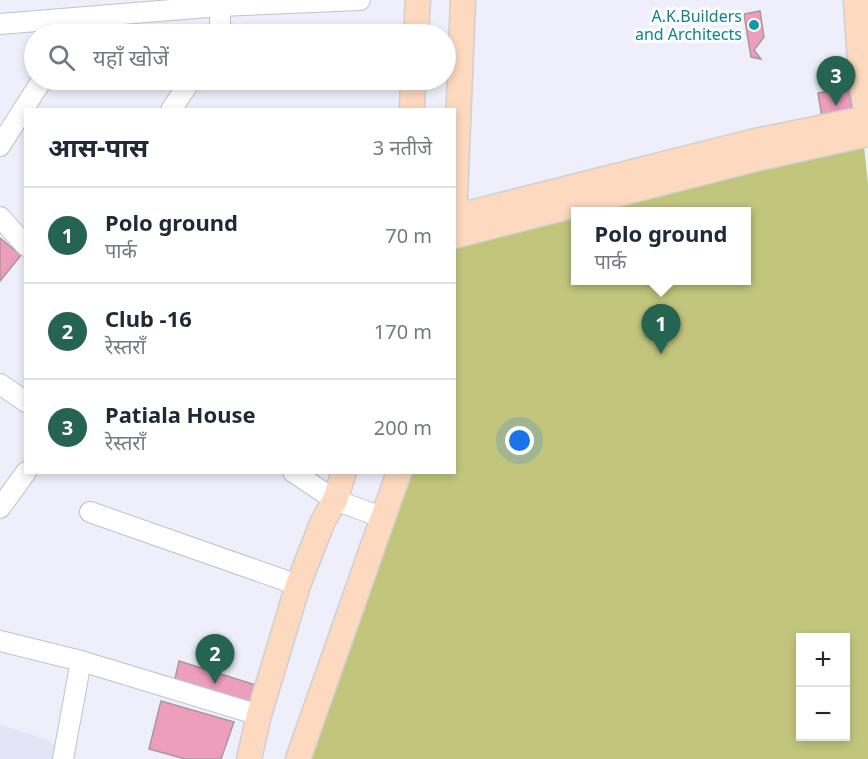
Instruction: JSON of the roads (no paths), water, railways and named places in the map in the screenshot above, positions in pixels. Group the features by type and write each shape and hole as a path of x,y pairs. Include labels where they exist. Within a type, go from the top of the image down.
{"main road":[{"path":"417,24 418,0"},
{"path":"456,193 464,0"},
{"path":"456,217 751,142 868,118 861,78 856,0"},
{"path":"412,108 413,90"},
{"path":"456,235 755,159 868,134"},
{"path":"249,759 259,715 298,585 323,521 335,500 343,474"},
{"path":"298,759 398,474"}],"street":[{"path":"0,24 220,3 360,0"},
{"path":"220,3 220,24"},
{"path":"77,24 82,17"},
{"path":"24,108 36,90"},
{"path":"172,108 184,90"},
{"path":"0,146 24,108"},
{"path":"0,217 24,244"},
{"path":"0,384 24,401"},
{"path":"0,508 25,474"},
{"path":"296,474 335,500 384,518"},
{"path":"90,512 298,585"},
{"path":"0,641 81,661 259,715"},
{"path":"63,759 81,661"}],"place":[{"name":"A.K.Builders and Architects","path":"754,25"},
{"name":"Patiala House","path":"836,106"},
{"name":"Polo ground","path":"661,354"},
{"name":"Club -16","path":"215,684"}]}
